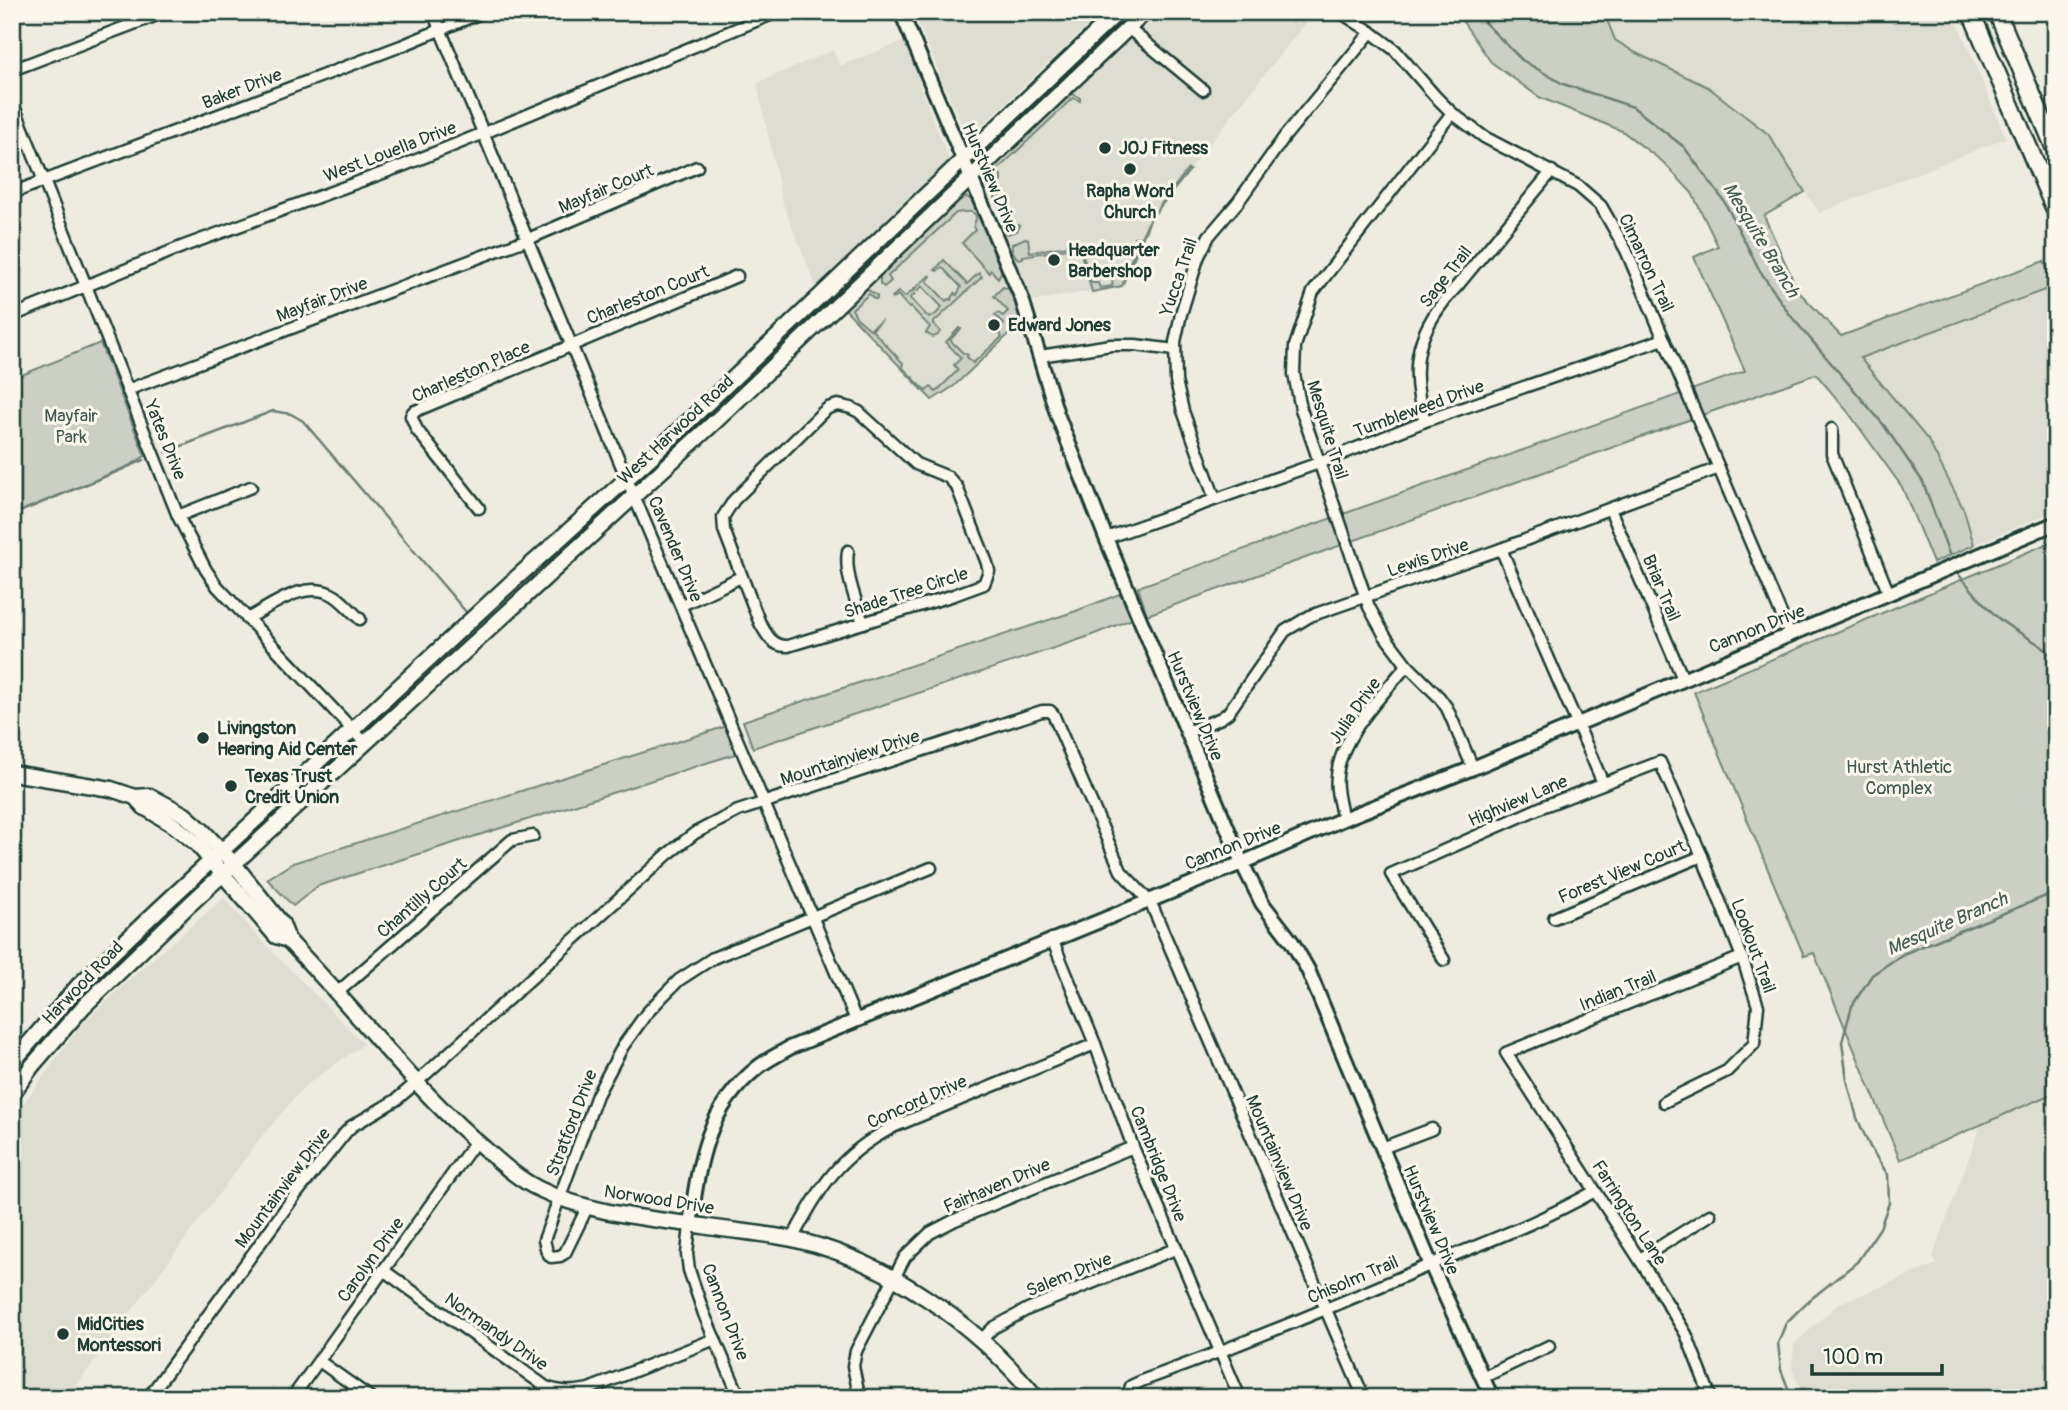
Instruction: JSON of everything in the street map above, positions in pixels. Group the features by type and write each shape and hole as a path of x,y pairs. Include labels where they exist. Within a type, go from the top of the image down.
{"main road":[{"name":"West Harwood Road","path":"217,857 514,580 627,479 1118,12"},
{"name":"West Harwood Road","path":"228,869 719,418 1145,12"},
{"path":"1971,12 2056,212"},
{"path":"1997,12 2056,150"},
{"name":"Norwood Drive","path":"12,773 111,789 135,797 144,807 217,857 282,924 288,940 417,1083 476,1141 516,1175 537,1188 587,1208 609,1213 792,1239 851,1258 931,1301 981,1340 1037,1398"},
{"name":"Harwood Road","path":"12,1063 78,986 217,857"},
{"name":"Harwood Road","path":"12,1094 32,1066 83,1007 228,869"}],"street":[{"path":"12,70 164,12"},
{"name":"Cavender Drive","path":"433,12 856,1020"},
{"name":"Baker Drive","path":"12,193 388,51 483,12"},
{"name":"West Louella Drive","path":"12,316 184,246 402,166 777,12"},
{"name":"Hurstview Drive","path":"901,12 1023,299 1057,414 1242,863 1269,914 1304,961 1431,1265 1492,1398"},
{"name":"Cimarron Trail","path":"1340,12 1395,50 1452,113 1484,137 1578,186 1601,206 1626,250 1790,635"},
{"path":"1128,28 1203,90"},
{"name":"Yucca Trail","path":"1215,499 1183,411 1176,381 1175,349 1184,303 1198,258 1209,236 1371,32"},
{"name":"Yates Drive","path":"12,101 178,516 206,570 247,619 365,743"},
{"name":"Mesquite Trail","path":"1452,113 1313,292 1295,346 1294,374 1301,409 1369,607 1385,636 1408,665 1440,696 1473,768"},
{"name":"Mayfair Court","path":"528,239 697,167"},
{"name":"Sage Trail","path":"1425,421 1418,400 1416,365 1423,338 1434,316 1442,302 1552,171"},
{"name":"Mayfair Drive","path":"127,390 528,239"},
{"name":"Charleston Court","path":"572,344 737,276"},
{"name":"Tumbleweed Drive","path":"1106,538 1319,463 1425,421 1664,339"},
{"name":"Charleston Place","path":"479,508 417,430 411,416 413,412 572,344"},
{"path":"1040,356 1111,345 1175,349"},
{"name":"Shade Tree Circle","path":"838,405 851,408 869,420 916,464 948,477 957,487 989,570 984,584 863,623 788,646 776,644 766,635 759,621 724,530 724,513 734,499 828,408 838,405"},
{"path":"1832,429 1832,454 1889,594"},
{"name":"Lewis Drive","path":"1187,732 1228,713 1285,631 1310,616 1501,550 1719,468"},
{"path":"178,516 251,487"},
{"name":"Briar Trail","path":"1610,509 1683,679"},
{"name":"Cannon Drive","path":"740,1398 689,1270 687,1254 698,1169 708,1132 723,1104 758,1067 789,1048 1473,768 2056,523"},
{"path":"1501,550 1603,783"},
{"path":"848,551 849,575 863,623"},
{"path":"682,605 741,577"},
{"path":"247,619 295,593 306,589 319,589 341,601 359,620"},
{"name":"Julia Drive","path":"1343,819 1336,783 1342,755 1360,724 1408,665"},
{"name":"Mountainview Drive","path":"148,1398 293,1198 345,1132 396,1100 417,1083 668,854 709,825 738,811 1042,711 1051,711 1121,871 1139,892 1149,899 1364,1398"},
{"name":"Highview Lane","path":"1444,960 1391,874 1544,806 1660,762"},
{"name":"Lookout Trail","path":"1660,762 1702,856 1742,957 1758,1006 1755,1044 1727,1071 1664,1102"},
{"name":"Chantilly Court","path":"337,993 512,840 533,836"},
{"name":"Forest View Court","path":"1554,918 1702,856"},
{"name":"Stratford Drive","path":"587,1208 565,1253 554,1258 547,1252 544,1240 602,1084 623,1046 653,1006 679,980 713,958 931,868"},
{"name":"Cambridge Drive","path":"1052,939 1096,1044 1133,1147 1175,1250 1240,1398"},
{"name":"Indian Trail","path":"1506,1053 1742,957"},
{"name":"Concord Drive","path":"792,1239 828,1178 875,1136 893,1126 1096,1044"},
{"name":"Farrington Lane","path":"1506,1053 1686,1334 1711,1398"},
{"path":"1382,1148 1432,1129"},
{"name":"Carolyn Drive","path":"292,1398 476,1141"},
{"name":"Fairhaven Drive","path":"859,1390 853,1360 856,1351 905,1257 930,1233 955,1220 1133,1147"},
{"name":"Chisolm Trail","path":"1127,1398 1131,1386 1144,1380 1325,1310 1537,1221 1595,1191"},
{"path":"1640,1259 1710,1215"},
{"name":"Salem Drive","path":"981,1340 993,1328 1028,1309 1175,1250"},
{"name":"Normandy Drive","path":"383,1270 546,1387 558,1392 589,1389 715,1339"},
{"path":"1484,1377 1549,1346"},
{"path":"319,1361 372,1398"}],"shaded area":[{"path":"922,12 1102,12 974,133 963,129 915,15"},
{"path":"1159,12 1314,12 1151,218 1122,286 1032,301 1004,230 1002,213 987,179 988,174"},
{"path":"1604,12 1953,12 2006,138 1819,213 1768,134 1615,40"},
{"path":"906,40 918,70 919,85 950,161 817,289 783,204 757,83 833,50 840,66"},
{"path":"967,197 974,202 998,256 1022,322 954,386 932,400 844,308 959,199"},
{"path":"2056,286 2056,510 1974,545 1964,510 1860,358"},
{"path":"224,898 260,939 364,1044 305,1086 262,1136 67,1398 12,1398 12,1119 82,1024"},
{"path":"2056,1092 2056,1398 1804,1398 1792,1368 1794,1344 1838,1304 1937,1264 1933,1256 1981,1125"}],"green space":[{"path":"1456,12 1604,12 1615,40 1636,53 1708,87 1768,134 1805,192 1764,216 1798,291 1841,336 2044,261 2053,287 1860,358 1928,440 1964,510 1974,545 1933,563 1902,487 1848,412 1816,374 1147,615 1138,587 1745,371 1694,257 1718,246 1692,193 1663,162 1622,131 1539,97 1491,62"},
{"path":"1073,94 1080,98 1080,101 1073,98 997,170 1001,175 1001,182 996,185 1013,226 1020,226 1017,231 1007,234 1003,228 1001,211 987,179 989,171"},
{"path":"1188,169 1190,170 1151,218 1122,286 1092,292 1079,247 1023,256 1019,259 1013,252 1012,244 1025,238 1028,239 1030,252 1067,246 1068,241 1071,245 1080,244 1091,283 1098,283 1100,288 1112,286 1113,278 1124,276 1139,241 1135,237 1141,237 1151,217"},
{"path":"967,197 974,202 1003,269 998,278 991,270 989,273 962,243 975,230 973,227 976,216 968,212 956,213 888,276 891,281 884,287 880,284 880,274 959,199"},
{"path":"944,260 967,284 979,273 982,277 933,323 940,331 933,337 926,333 930,327 911,307 898,295 893,299 892,297 899,291 905,297 913,290 915,294 910,298 929,318 937,313 942,307 922,286 918,291 914,289 930,275 927,281 946,301 951,300 955,293 957,295 961,287 942,267 935,270"},
{"path":"1003,287 1012,291 1022,322 954,386 932,400 844,308 863,290 867,289 877,296 877,299 874,299 869,294 852,309 857,318 870,329 882,320 872,330 926,391 931,387 936,392 958,370 954,365 961,358 946,342 959,328 961,329 950,340 968,355 973,363 1002,337 998,331 1004,324 995,315 998,313 1003,316 1008,311 994,296"},
{"name":"Mayfair Park","path":"100,343 145,456 124,469 12,515 12,379"},
{"name":"Hurst Athletic Complex","path":"2056,540 2056,1092 1900,1160 1814,953 1804,956 1694,692"},
{"path":"1122,593 1132,619 1087,637 753,748 743,721 1076,611"},
{"path":"727,726 738,753 318,886 293,906 267,879 293,863"}],"waterway":[{"name":"Mesquite Branch","path":"1477,12 1522,60 1563,84 1633,107 1684,147 1724,201 1760,271 1790,315 1883,424 1923,482 1949,554"},
{"path":"166,452 273,411 291,414 303,421 466,612"},
{"path":"12,515 144,460"},
{"name":"Mesquite Branch","path":"1959,575 1997,617 2038,644 2056,661"},
{"name":"Mesquite Branch","path":"1792,1398 1781,1370 1778,1343 1786,1323 1806,1303 1857,1262 1880,1228 1889,1203 1888,1175 1870,1147 1857,1118 1847,1080 1842,1042 1852,1006 1872,975 1903,954 2056,892"}],"place":[{"name":"JOJ Fitness","path":"1105,148"},
{"name":"Rapha Word Church","path":"1130,169"},
{"name":"Headquarter Barbershop","path":"1054,260"},
{"name":"Edward Jones","path":"994,325"},
{"name":"Livingston Hearing Aid Center","path":"203,738"},
{"name":"Texas Trust Credit Union","path":"231,786"},
{"name":"MidCities Montessori","path":"63,1334"}]}
